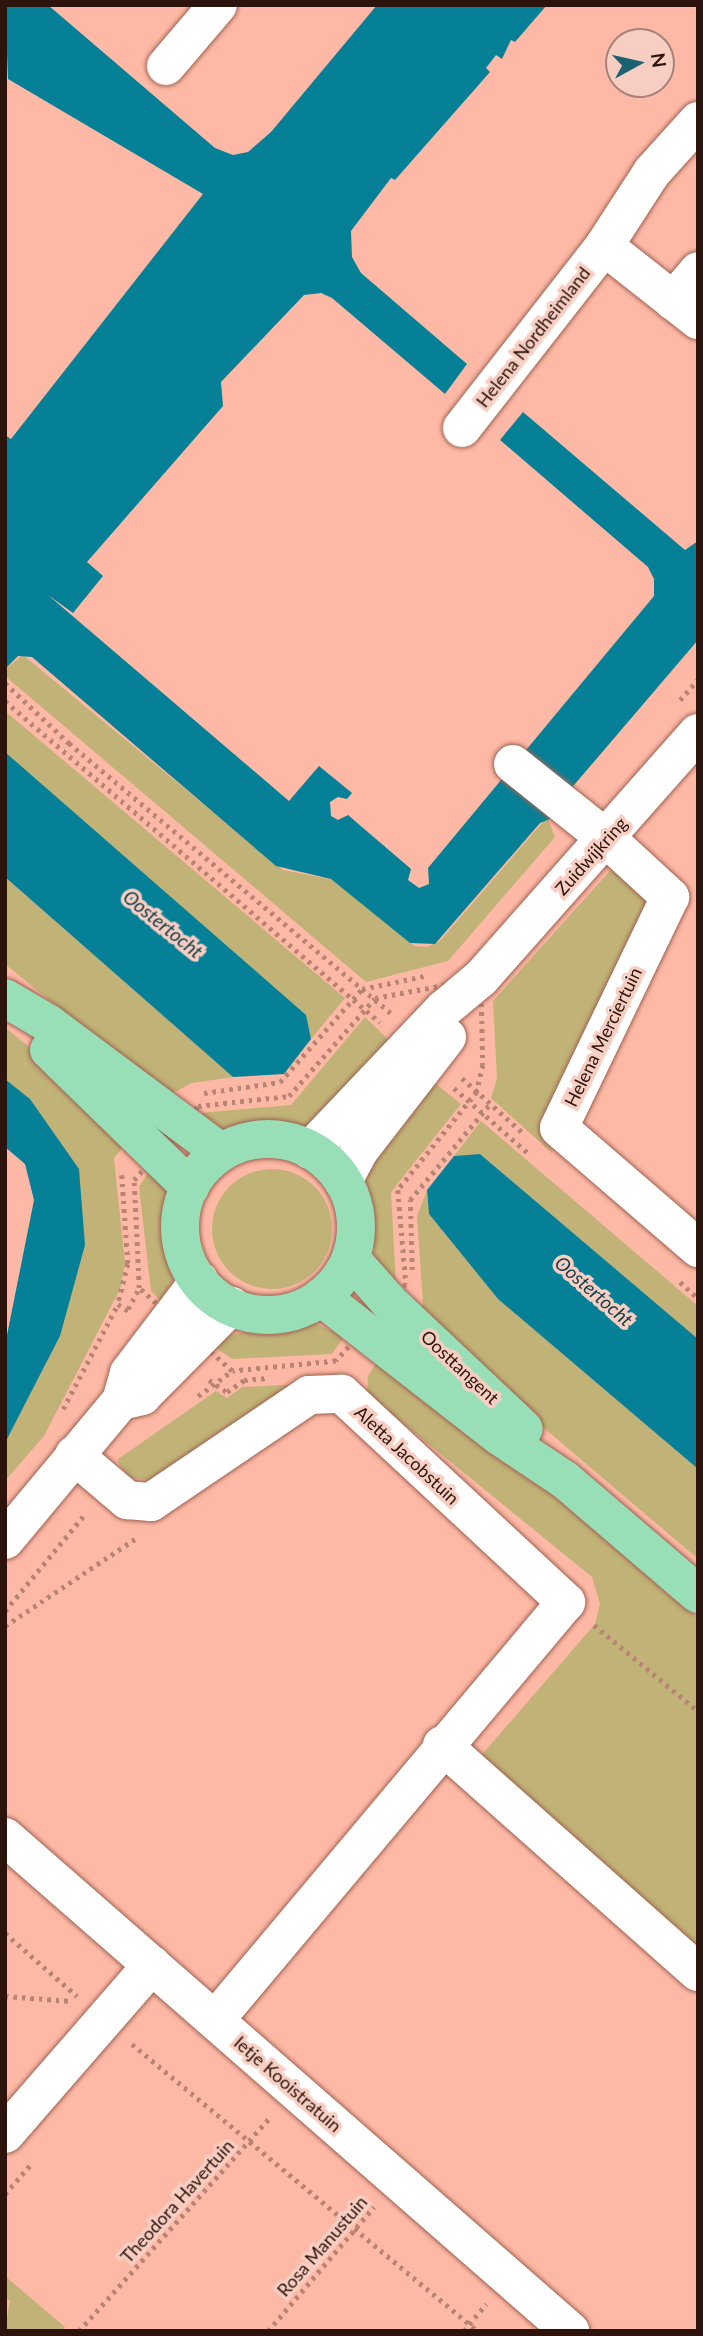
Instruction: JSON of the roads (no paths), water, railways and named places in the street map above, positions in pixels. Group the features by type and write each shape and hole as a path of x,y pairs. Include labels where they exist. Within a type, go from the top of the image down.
{"main road":[{"path":"11,1002 49,1024 221,1152"},
{"path":"11,1002 38,1041 190,1187"},
{"path":"274,1138 336,1152 354,1203 356,1231 351,1259 337,1283 321,1297 291,1312 265,1315 231,1306 199,1281 182,1249 180,1220 190,1187 202,1167 221,1152 248,1140 274,1138"},
{"name":"Oosttangent","path":"351,1259 388,1302 514,1417 565,1480"},
{"name":"Oosttangent","path":"321,1297 499,1436 565,1480 698,1594"}],"street":[{"path":"166,66 218,5"},
{"name":"Helena Nordheimland","path":"462,428 604,246 652,172 698,121"},
{"path":"604,246 686,311 698,271"},
{"name":"Zuidwijkring","path":"336,1152 394,1081 413,1040 458,1023 481,978 607,839 698,733"},
{"path":"513,764 607,839"},
{"name":"Helena Merciertuin","path":"607,839 670,897 559,1128 698,1248"},
{"path":"5,1540 121,1401 129,1373 199,1281"},
{"path":"121,1401 142,1396 231,1306"},
{"name":"Aletta Jacobstuin","path":"74,1455 127,1500 151,1502 309,1395 342,1394 566,1602 442,1745"},
{"path":"215,2020 442,1745 698,1972"},
{"name":"Ietje Kooistratuin","path":"5,1837 570,2331"},
{"path":"5,2134 117,2033 152,1965"}],"water":[{"path":"5,5 48,5 215,148 233,155 248,152 271,132 377,5 547,5 515,42 511,40 502,59 496,55 486,68 490,72 395,180 391,178 351,231 352,257 361,273 467,364 445,394 332,298 321,293 304,295 221,382 223,406 87,562 103,576 73,613 48,595 289,801 319,766 352,793 347,799 338,797 330,802 331,816 338,820 348,815 411,869 408,880 419,888 429,884 428,868 654,596 654,579 648,567 500,440 523,412 685,550 698,541 698,640 569,791 552,818 540,823 435,944 410,943 331,879 276,866 32,657 18,656 5,669 5,435 11,439 203,194 8,79"},
{"name":"Oostertocht","path":"5,752 306,1015 311,1039 284,1074 233,1077 5,877"},
{"path":"5,1079 30,1099 79,1169 85,1245 60,1336 5,1443 5,1345 34,1200 25,1164 5,1147"},
{"name":"Oostertocht","path":"480,1154 698,1339 698,1469 498,1299 429,1214 427,1190 454,1156"}]}
